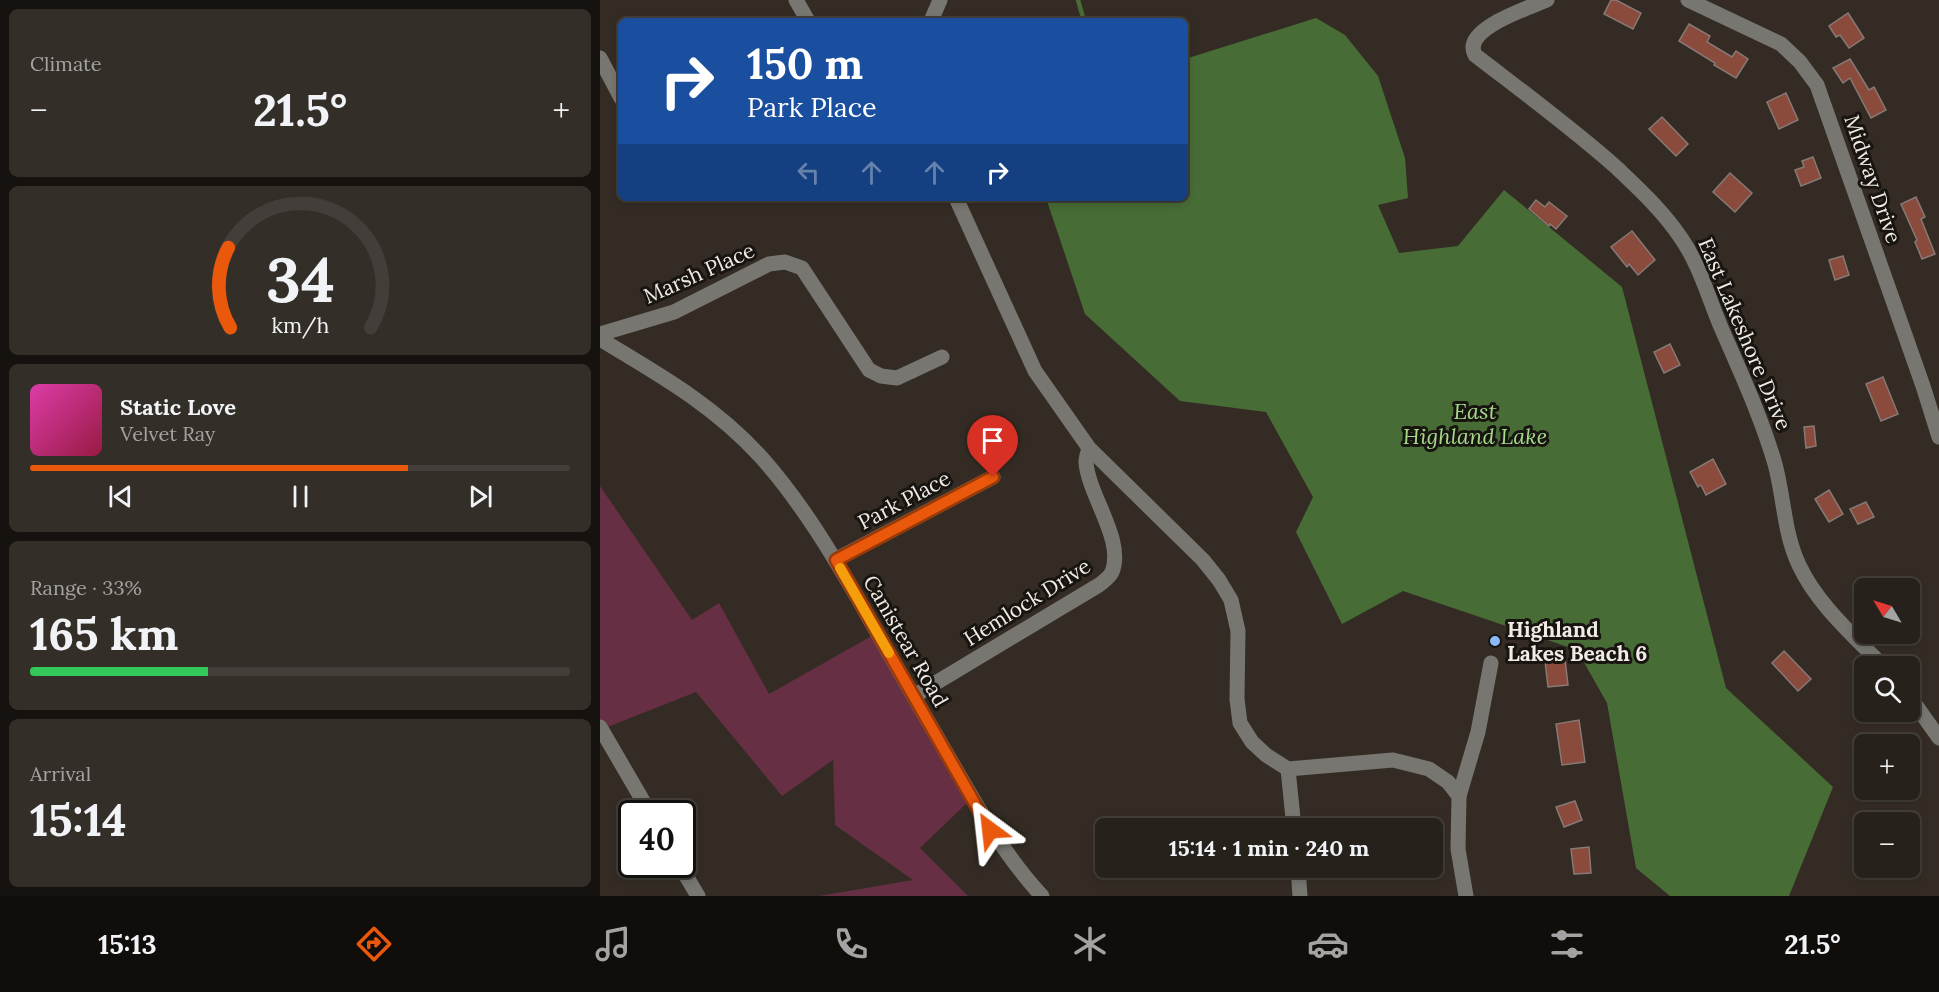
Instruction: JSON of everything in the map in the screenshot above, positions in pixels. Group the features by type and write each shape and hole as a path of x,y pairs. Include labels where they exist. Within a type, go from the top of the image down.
{"street":[{"path":"796,0 806,18"},
{"path":"932,18 940,0"},
{"name":"East Lakeshore Drive","path":"1547,0 1494,23 1479,34 1472,49 1475,55 1583,138 1660,210 1682,239 1696,267 1764,430 1776,466 1791,545 1799,566 1809,583 1840,622 1873,656"},
{"name":"Midway Drive","path":"1688,0 1781,44 1800,62 1817,85 1904,330 1939,437"},
{"path":"600,58 618,92"},
{"path":"957,201 1035,371 1089,448 1203,560 1231,600 1238,631 1237,699 1240,723 1252,742 1288,769 1393,760 1429,769 1448,782 1459,796"},
{"name":"Marsh Place","path":"600,334 674,312 769,264 785,262 802,268 869,370 881,376 897,378 942,357"},
{"name":"Canistear Road","path":"600,339 683,389 726,423 760,456 793,496 836,560 990,830 1041,896"},
{"name":"Hemlock Drive","path":"914,696 1099,585 1111,574 1115,562 1114,546 1090,478 1086,461 1089,448"},
{"name":"Park Place","path":"836,560 993,477"},
{"path":"1466,896 1458,849 1459,796 1478,732 1491,663"},
{"path":"1920,711 1939,738"},
{"path":"600,727 642,800"},
{"path":"1288,769 1293,818"},
{"path":"687,878 698,896"},
{"path":"1299,878 1300,896"}],"shaded area":[{"path":"600,486 692,620 719,603 769,694 877,633 968,802 920,848 968,896 819,896 913,880 835,825 833,760 782,796 696,692 600,730"}],"water":[{"name":"East Highland Lake","path":"1316,18 1345,35 1378,76 1405,158 1408,198 1378,205 1399,253 1458,246 1504,190 1622,287 1726,688 1833,787 1789,896 1670,896 1636,868 1607,703 1577,650 1403,591 1342,624 1296,532 1313,497 1266,412 1180,401 1085,314 1047,201 1188,201 1188,58"}],"building":[{"path":"1611,0 1616,0 1641,13 1633,29 1604,14"},
{"path":"1848,13 1864,38 1849,48 1840,35 1836,37 1829,26"},
{"path":"1689,24 1710,36 1707,42 1732,57 1736,51 1748,59 1736,78 1679,41"},
{"path":"1850,59 1869,90 1874,87 1886,110 1871,118 1850,78 1843,83 1833,68"},
{"path":"1786,93 1798,120 1779,129 1767,102"},
{"path":"1662,117 1688,144 1676,156 1649,129"},
{"path":"1813,157 1821,178 1801,186 1795,170 1804,167 1802,161"},
{"path":"1730,173 1752,193 1735,212 1713,192"},
{"path":"1916,197 1925,217 1921,219 1935,254 1922,259 1915,242 1917,240 1901,204"},
{"path":"1536,200 1545,207 1549,202 1567,216 1556,229 1529,209"},
{"path":"1632,231 1655,260 1638,275 1629,264 1627,267 1611,247"},
{"path":"1843,256 1849,275 1835,280 1829,260"},
{"path":"1670,344 1680,365 1664,373 1654,352"},
{"path":"1883,377 1898,414 1881,421 1866,384"},
{"path":"1814,426 1816,446 1806,448 1804,427"},
{"path":"1713,459 1726,484 1706,495 1701,485 1698,487 1690,472"},
{"path":"1829,490 1843,514 1829,522 1815,499"},
{"path":"1866,502 1874,517 1858,524 1850,509"},
{"path":"1784,651 1811,679 1798,691 1772,663"},
{"path":"1565,659 1568,685 1548,687 1545,661"},
{"path":"1579,720 1585,762 1562,765 1556,724"},
{"path":"1575,801 1582,820 1564,827 1556,807"},
{"path":"1589,847 1591,873 1574,874 1571,849"}],"waterway":[{"path":"1078,0 1083,18"}],"slow traffic":[{"path":"840,568 889,653"}],"place":[{"name":"Highland Lakes Beach 6","path":"1495,641"}],"route":[{"path":"990,830 836,560 993,477"}]}
